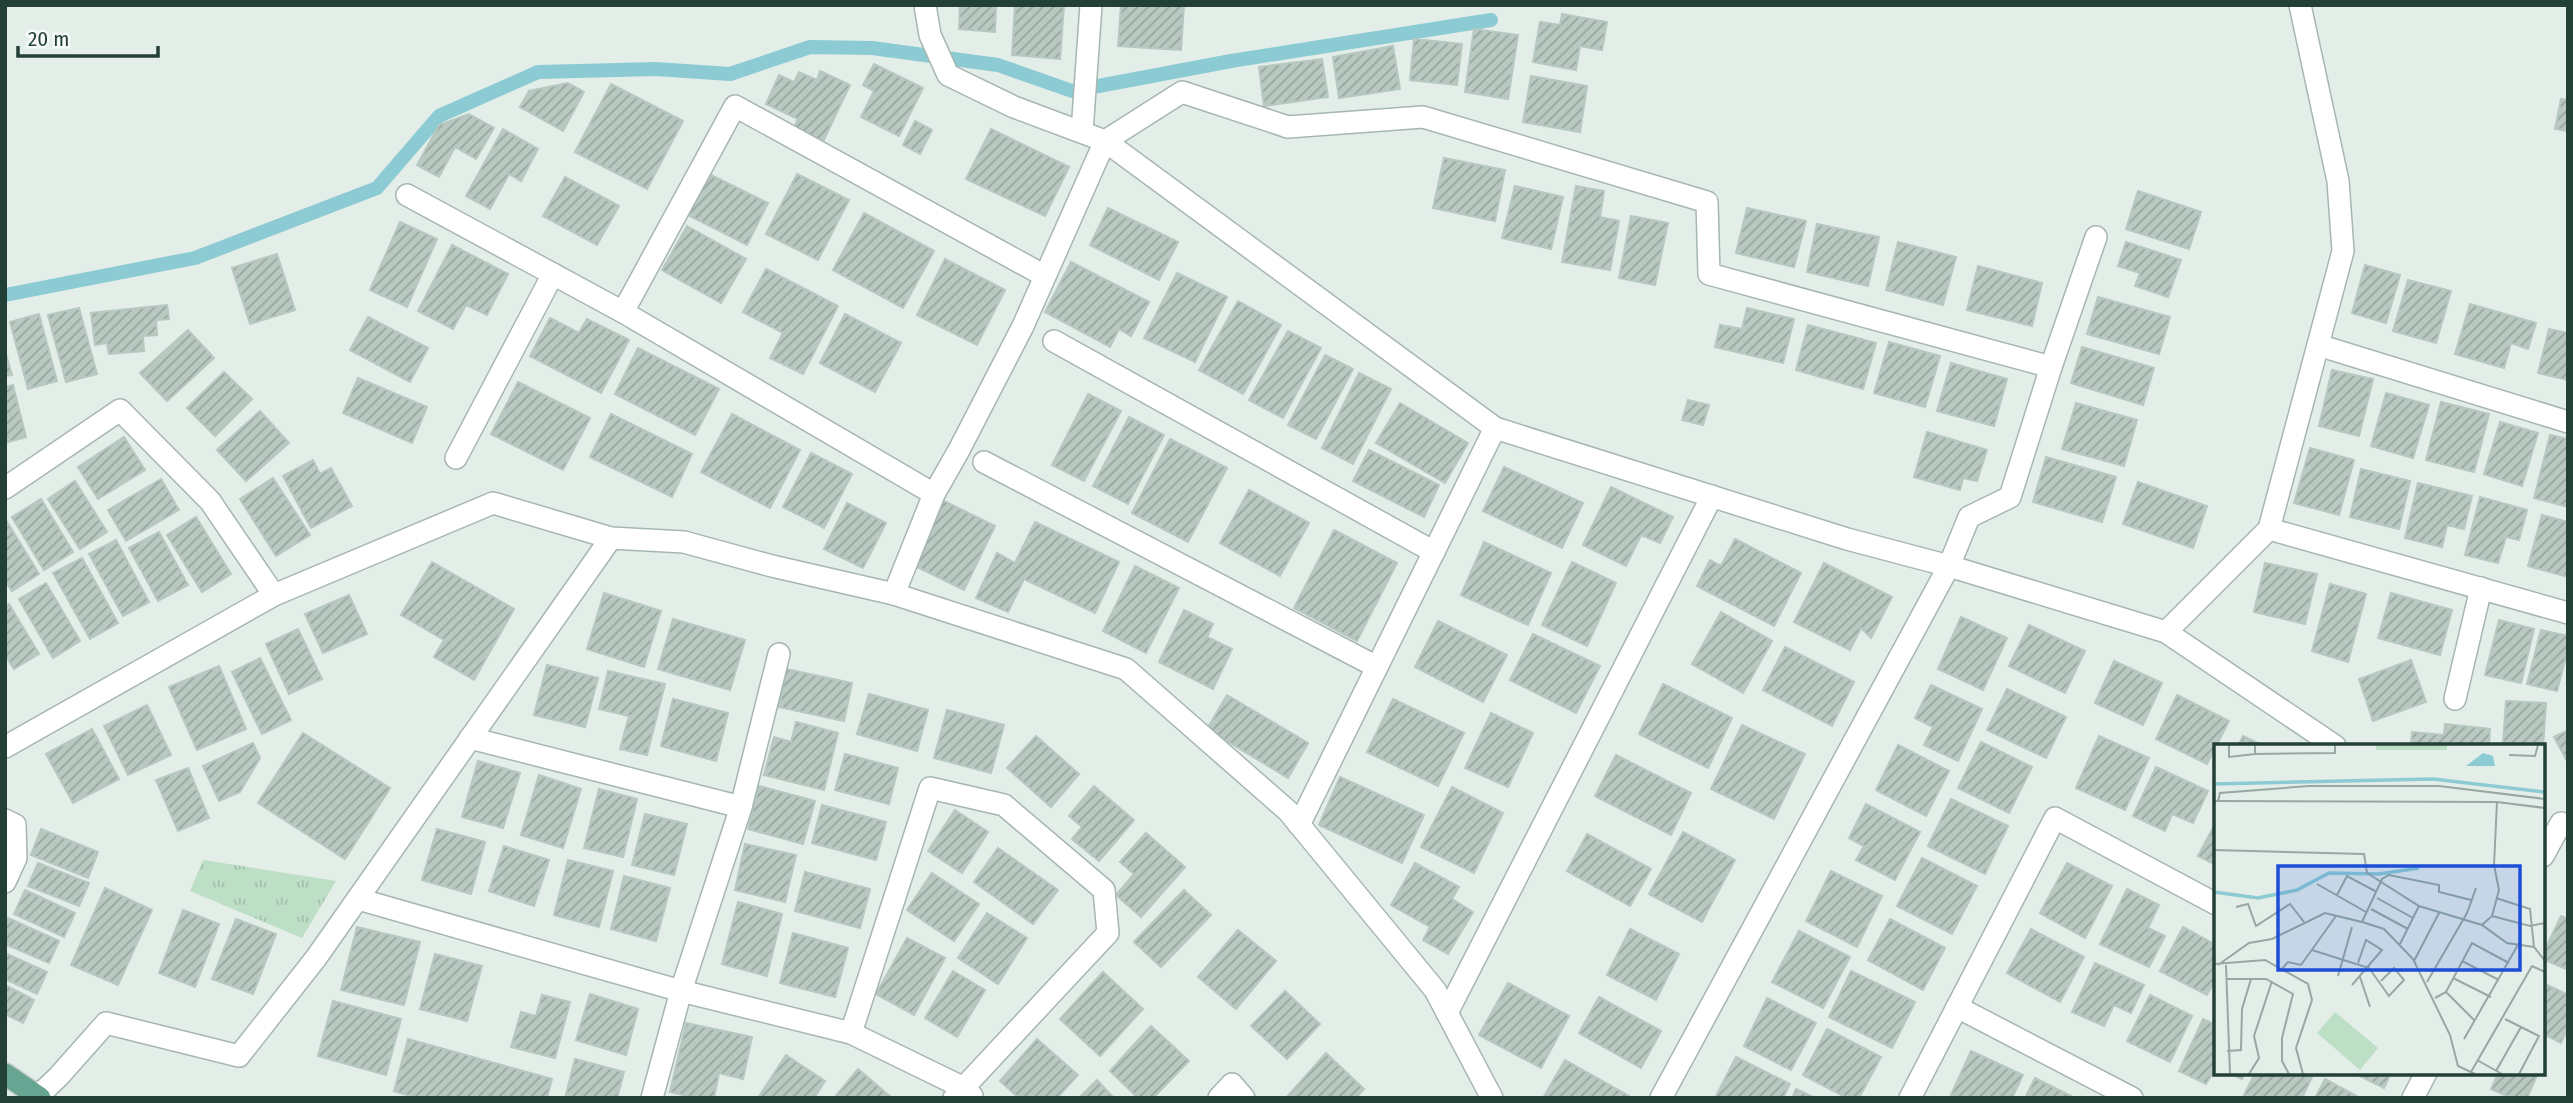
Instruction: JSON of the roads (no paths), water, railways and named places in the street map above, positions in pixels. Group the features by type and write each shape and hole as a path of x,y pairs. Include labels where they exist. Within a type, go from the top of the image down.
{"main road":[{"path":"5,1074 39,1097"}],"street":[{"path":"925,5 930,35 948,75 1014,107 1105,141 1495,428 1847,539 1949,566 2166,632 2332,744"},
{"path":"1082,132 1091,5"},
{"path":"2166,632 2269,529 2343,251 2338,181 2300,5"},
{"path":"894,594 933,494 1017,338 1105,141 1182,92 1288,127 1423,117 1707,202 1709,274 2051,367"},
{"path":"623,312 735,106 1045,276"},
{"path":"407,195 623,312 933,494"},
{"path":"1661,1098 1949,566 1969,517 2010,497 2096,237"},
{"path":"456,458 553,274"},
{"path":"1054,341 1434,552"},
{"path":"2318,345 2568,422"},
{"path":"5,488 120,410 210,501 274,595"},
{"path":"1299,825 1495,428"},
{"path":"984,462 1377,667"},
{"path":"1447,1013 1712,496"},
{"path":"5,747 274,595 493,503 611,538 684,541 772,566 894,594 1126,669 1288,811 1435,990 1492,1098"},
{"path":"2269,529 2568,613"},
{"path":"39,1097 106,1023 239,1056 316,958 611,538"},
{"path":"2455,699 2481,588"},
{"path":"652,1098 681,991 741,807 779,654"},
{"path":"470,738 741,807"},
{"path":"358,899 681,991 851,1033 964,1095 1108,933 1104,890 1004,805 930,788 851,1033"},
{"path":"1910,1098 2055,818 2214,903"},
{"path":"5,820 15,825 16,858 5,882"},
{"path":"2545,851 2557,824"},
{"path":"1957,1007 2132,1098"},
{"path":"2413,1098 2425,1075"},
{"path":"1219,1098 1233,1084 1244,1098"}],"waterway":[{"path":"5,295 195,258 377,188 439,116 538,72 656,69 730,74 810,47 872,48 998,65 1072,91 1231,61 1491,20"}]}
